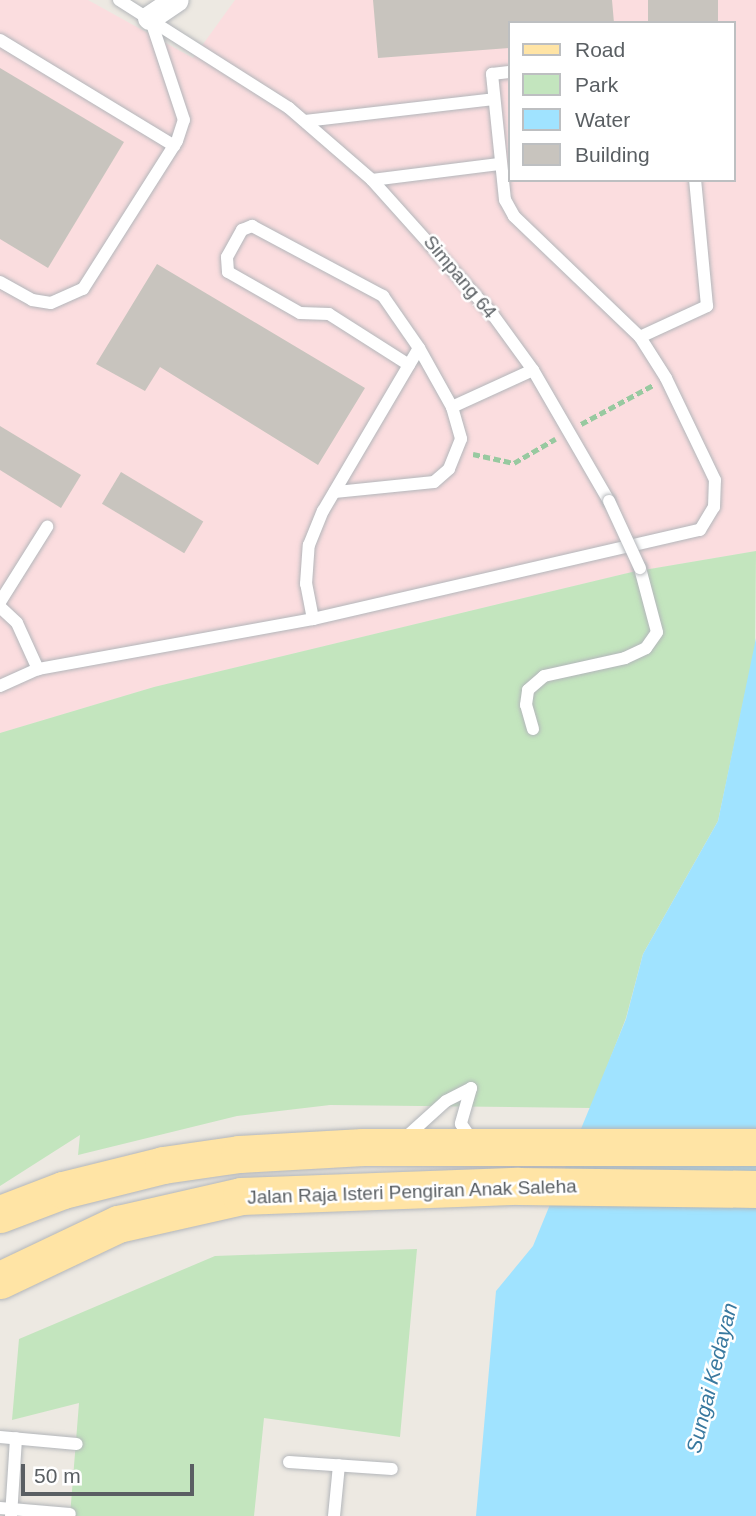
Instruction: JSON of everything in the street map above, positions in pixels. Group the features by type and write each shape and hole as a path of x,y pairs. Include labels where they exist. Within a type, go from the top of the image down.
{"main road":[{"name":"Jalan Raja Isteri Pengiran Anak Saleha","path":"0,1214 62,1190 163,1166 239,1154 384,1147 756,1147"},
{"name":"Jalan Raja Isteri Pengiran Anak Saleha","path":"0,1280 118,1224 241,1196 518,1186 756,1189"}],"street":[{"path":"150,18 177,0"}],"lane":[{"name":"Simpang 64","path":"119,0 305,121 372,180 440,250 533,370 569,430 609,501 639,568 657,632 635,653 544,676 528,690 526,705 533,729"},
{"path":"0,282 32,300 51,303 83,289 174,146 184,120 150,18"},
{"path":"0,40 174,146"},
{"path":"0,686 38,668 313,619 700,530 714,507 715,480 666,378 640,337 514,216 505,200 499,164 492,74 508,72"},
{"path":"305,121 494,99"},
{"path":"372,180 499,164"},
{"path":"640,337 707,306 695,182"},
{"path":"335,492 435,482 449,469 461,439 452,407 419,348 383,296 252,226 242,230 227,257 228,272 300,313 329,314 409,365"},
{"path":"313,619 306,584 309,545 335,492 419,348"},
{"path":"452,407 533,370"},
{"path":"38,668 17,623 0,604 47,527"},
{"path":"384,1147 410,1135 446,1101 471,1088 461,1124 478,1146"},
{"path":"0,1437 77,1444"},
{"path":"16,1438 7,1511 70,1514"},
{"path":"289,1462 392,1469"},
{"path":"334,1516 339,1465"}],"path":[{"path":"456,451 514,463 666,378"}],"shaded area":[{"path":"0,0 88,0 193,58 235,0 756,0 756,551 632,572 154,687 0,733"}],"green space":[{"path":"756,551 755,647 718,821 643,954 626,1018 591,1108 330,1105 237,1116 78,1155 80,1135 0,1186 0,733 154,687 632,572"},
{"path":"417,1249 400,1437 264,1418 254,1516 70,1516 79,1403 12,1420 19,1339 215,1256"}],"water":[{"name":"Sungai Kedayan","path":"756,638 756,1516 476,1516 496,1291 533,1246 626,1019 643,954 718,821"}],"building":[{"path":"373,0 612,0 614,21 508,21 508,48 378,58"},
{"path":"648,0 718,0 718,21 648,21"},
{"path":"0,68 124,142 48,268 0,239"},
{"path":"157,264 365,388 318,465 160,367 145,391 96,364"},
{"path":"0,426 81,475 61,508 0,470"},
{"path":"121,472 203,521 184,553 102,504"}]}
